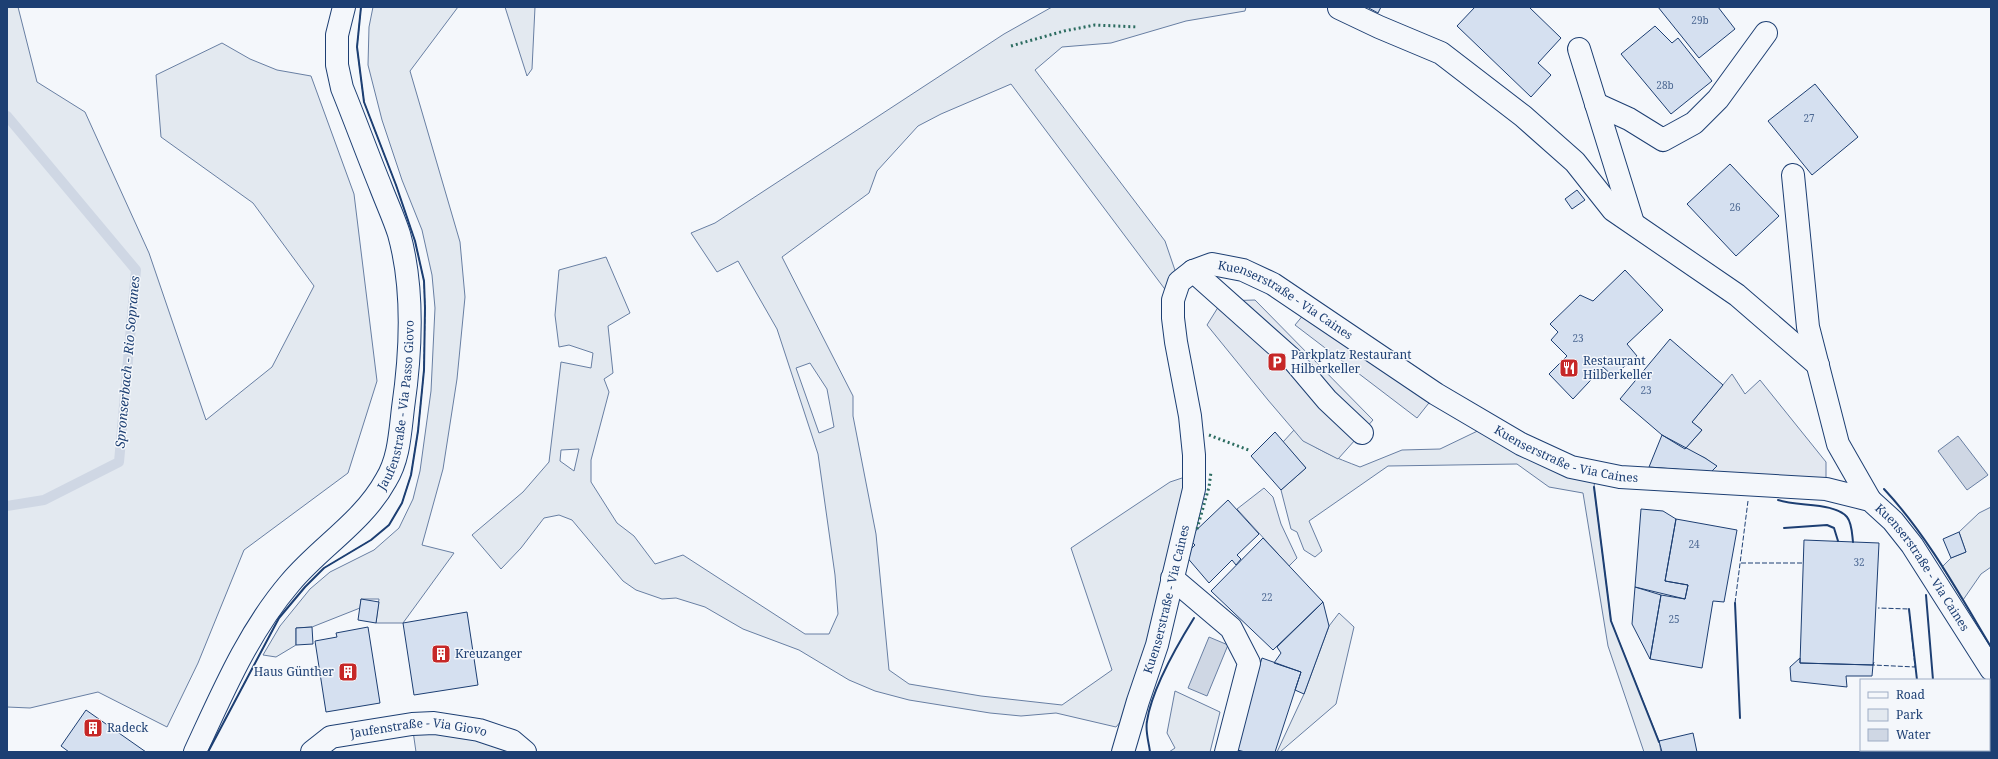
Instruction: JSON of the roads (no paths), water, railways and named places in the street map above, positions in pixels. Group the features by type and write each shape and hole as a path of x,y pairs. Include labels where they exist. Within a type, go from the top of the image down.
{"street":[{"name":"Jaufenstraße - Via Passo Giovo","path":"195,752 242,656 270,606 297,576 332,541 354,522 374,499 387,480 396,459 407,384 409,304 405,267 399,234 342,88 337,66 337,35 344,7"},
{"path":"1339,8 1379,27 1441,53 1523,116 1575,162 1613,210 1737,295 1818,365"},
{"path":"1596,104 1629,119 1663,140 1694,123 1718,99 1766,33"},
{"path":"1579,49 1633,223"},
{"path":"1793,175 1808,327 1838,444 1870,500"},
{"name":"Kuenserstraße - Via Caines","path":"1123,752 1157,645 1194,489 1194,454 1190,416 1176,342 1173,318 1173,300 1179,282 1193,271 1212,264 1243,270 1273,284 1436,394 1521,444 1570,467 1620,477 1826,489 1870,500 1893,521 1912,545 1991,669"},
{"path":"1193,271 1294,360 1327,400 1362,433"},
{"path":"1172,578 1231,628 1249,663 1226,752"},
{"name":"Jaufenstraße - Via Giovo","path":"312,752 331,737 412,724 434,723 479,730 512,741 525,752"}],"water":[{"path":"1958,436 1988,475 1967,490 1938,451"},
{"path":"1209,637 1228,645 1207,696 1188,688"}],"waterway":[{"name":"Spronserbach - Rio Sopranes","path":"7,116 136,270 119,462 44,500 7,506"}],"place":[{"name":"Parkplatz Restaurant Hilberkeller","path":"1277,362"},
{"name":"Restaurant Hilberkeller","path":"1569,368"},
{"name":"Kreuzanger","path":"441,654"},
{"name":"Haus Günther","path":"348,672"},
{"name":"Radeck","path":"93,728"}]}
